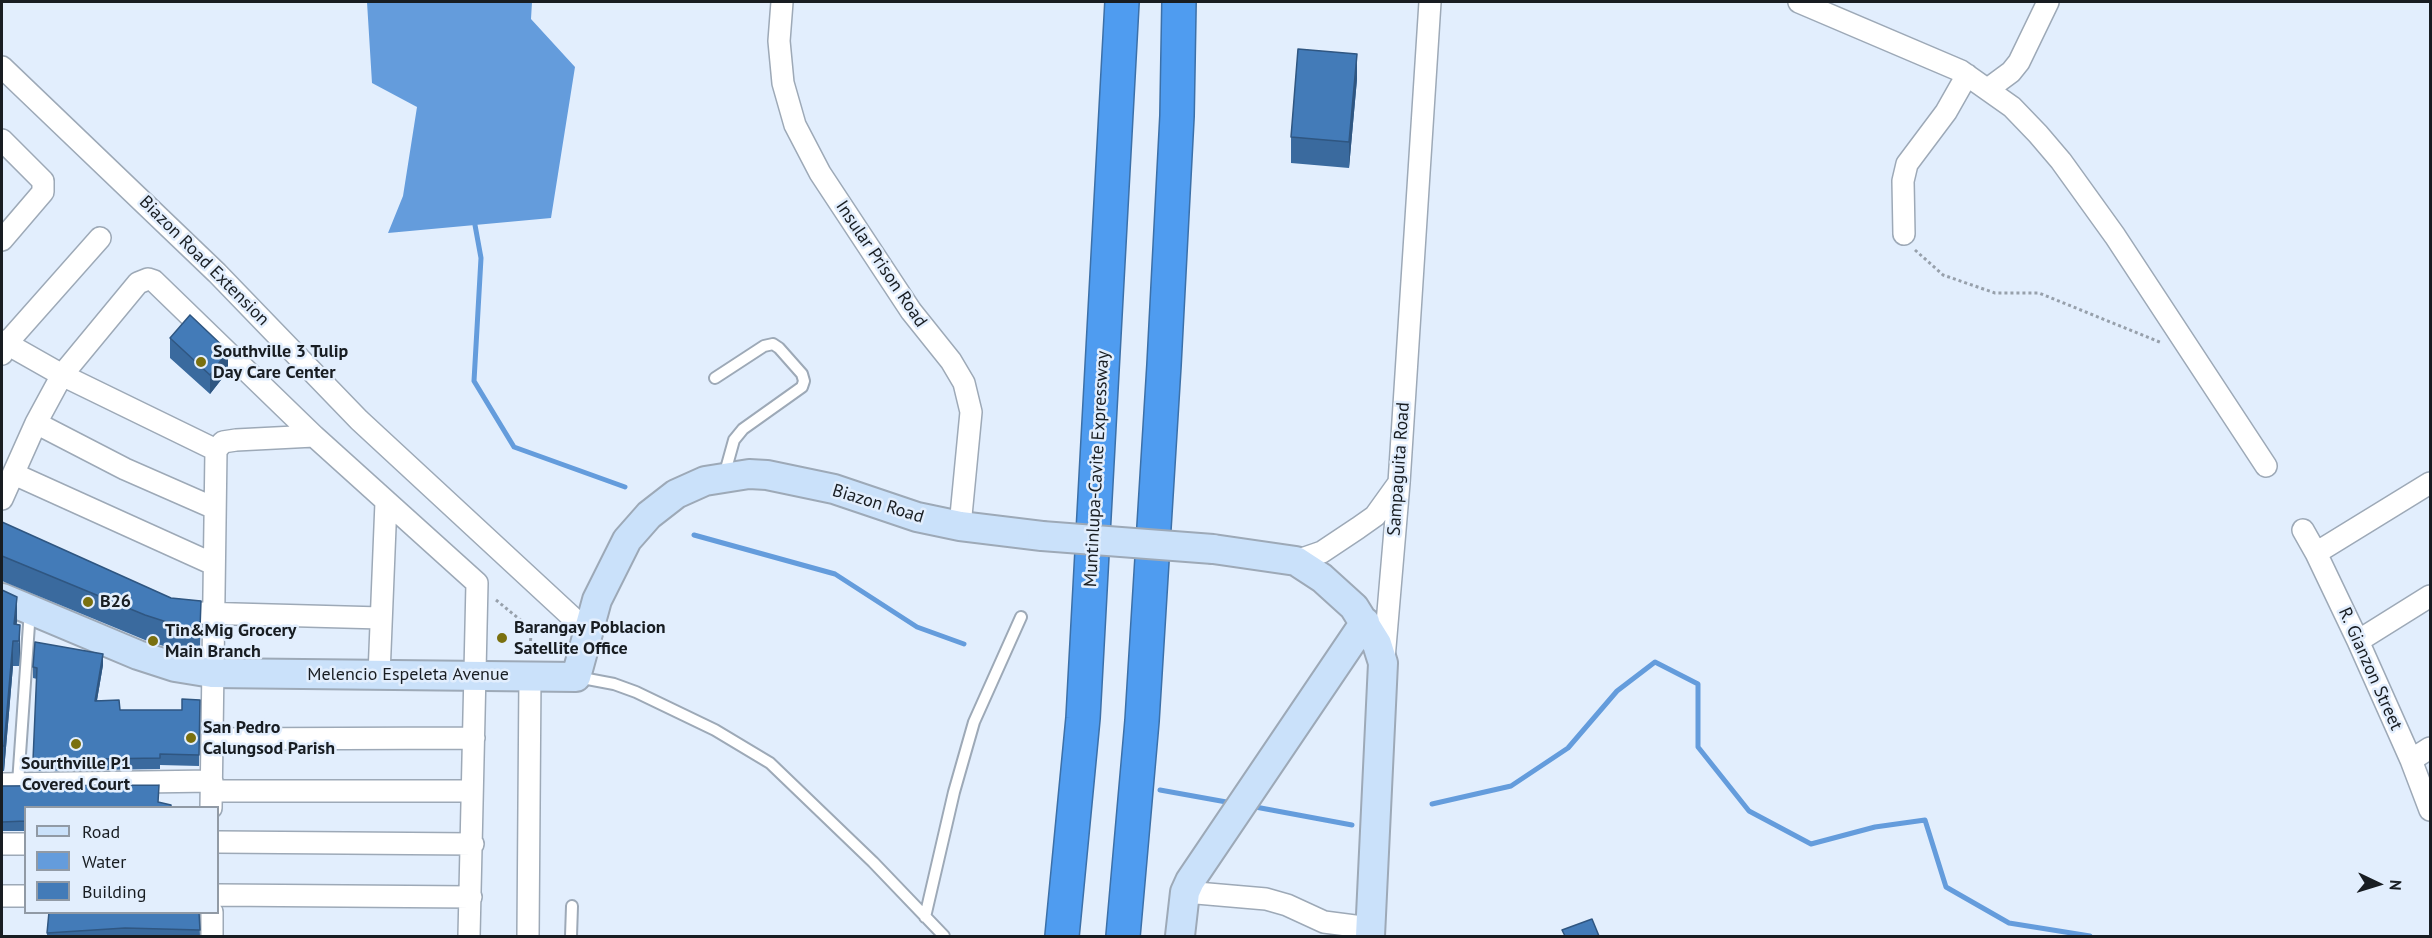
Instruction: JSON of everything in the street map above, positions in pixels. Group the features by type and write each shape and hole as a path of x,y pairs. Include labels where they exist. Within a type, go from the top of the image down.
{"highway":[{"name":"Muntinlupa-Cavite Expressway","path":"1062,936 1083,706 1122,2"},
{"path":"1123,936 1142,721 1164,365 1176,128 1179,2"}],"street":[{"name":"Insular Prison Road","path":"782,2 780,51 783,83 795,125 819,173 911,310 951,361 964,383 971,412 960,526"},
{"name":"Sampaguita Road","path":"1370,932 1383,663 1399,483 1430,2"},
{"path":"1799,2 1967,75 1989,89 2018,113 2061,161 2139,271 2191,355 2266,466"},
{"path":"1989,89 2011,72 2019,62 2048,2"},
{"name":"Biazon Road Extension","path":"2,67 218,273 359,420 587,631"},
{"path":"1904,234 1903,181 1907,164 1946,112 1967,75"},
{"path":"2,240 43,192 44,181 5,149"},
{"path":"100,238 3,346 216,450"},
{"path":"2,499 36,423 62,375 138,283 148,279 154,281 314,436 477,583 470,936"},
{"path":"36,423 134,473 214,508"},
{"path":"212,793 212,615 216,450 223,442 236,440 314,436"},
{"path":"14,474 213,564"},
{"name":"Biazon Road","path":"576,677 597,600 627,540 649,515 676,494 705,481 749,474 767,475 834,489 917,517 960,526 1042,536 1213,549 1296,561 1322,578 1354,607 1365,622 1383,663"},
{"name":"Biazon Road","path":"1296,561 1322,552 1375,516 1399,483"},
{"path":"2316,553 2430,483"},
{"path":"379,675 386,502"},
{"name":"R. Gianzon Street","path":"2303,530 2358,641 2411,760 2430,810"},
{"path":"2358,641 2430,596"},
{"name":"Melencio Espeleta Avenue","path":"2,598 138,656 175,667 212,673 576,677"},
{"path":"183,611 212,615 381,618"},
{"path":"1180,936 1185,892 1207,853 1365,622"},
{"path":"528,936 530,675"},
{"path":"212,739 474,738"},
{"path":"2411,760 2430,748"},
{"path":"10,784 212,793 472,791"},
{"path":"219,842 473,844"},
{"path":"2,844 24,844"},
{"path":"1185,892 1266,899 1287,905 1324,922 1370,932"},
{"path":"219,895 471,897"},
{"path":"2,896 24,896"},
{"path":"212,914 212,936"}],"lane":[{"path":"715,378 764,346 773,344 802,374 804,381 802,387 743,429 734,440 724,477"},
{"path":"10,784 30,610"},
{"path":"925,917 954,792 971,733 1020,617"},
{"path":"576,677 594,679 636,692 715,730 770,763 873,862 944,936"},
{"path":"571,936 572,906"}],"path":[{"path":"1904,234 1919,256 1943,275 1995,293 2039,293 2191,355"},
{"path":"477,583 529,627 531,632 530,675"}],"water":[{"path":"367,2 532,2 531,19 575,67 551,218 388,233 403,196 417,107 372,83"}],"building":[{"path":"1298,49 1357,54 1349,142 1291,137"},
{"path":"190,315 228,351 210,375 170,338"},
{"path":"2,522 171,598 201,601 200,629 179,626 145,615 2,556"},
{"path":"2,590 17,597 14,624 20,625 19,641 13,641 4,746 2,746"},
{"path":"35,642 103,654 95,701 119,700 120,710 182,710 182,699 200,700 199,755 160,754 160,758 33,760 37,668 33,667"},
{"path":"159,785 158,802 171,806 24,806 24,821 2,822 2,786"},
{"path":"49,914 199,914 200,930 125,928 47,933"},
{"path":"1592,919 1599,936 1565,936 1562,930"}],"waterway":[{"path":"475,225 481,258 474,381 514,447 625,487"},
{"path":"694,535 835,574 917,627 964,644"},
{"path":"1432,804 1511,786 1568,748 1617,691 1655,662 1698,684 1698,747 1749,811 1811,844 1875,827 1925,820 1946,887 2009,923 2090,936"},
{"path":"1160,790 1232,803"},
{"path":"1250,806 1352,825"}],"place":[{"name":"Southville 3 Tulip Day Care Center","path":"201,362"},
{"name":"B26","path":"88,602"},
{"name":"Barangay Poblacion Satellite Office","path":"502,638"},
{"name":"Tin&Mig Grocery Main Branch","path":"153,641"},
{"name":"San Pedro Calungsod Parish","path":"191,738"},
{"name":"Sourthville P1 Covered Court","path":"76,744"}]}
